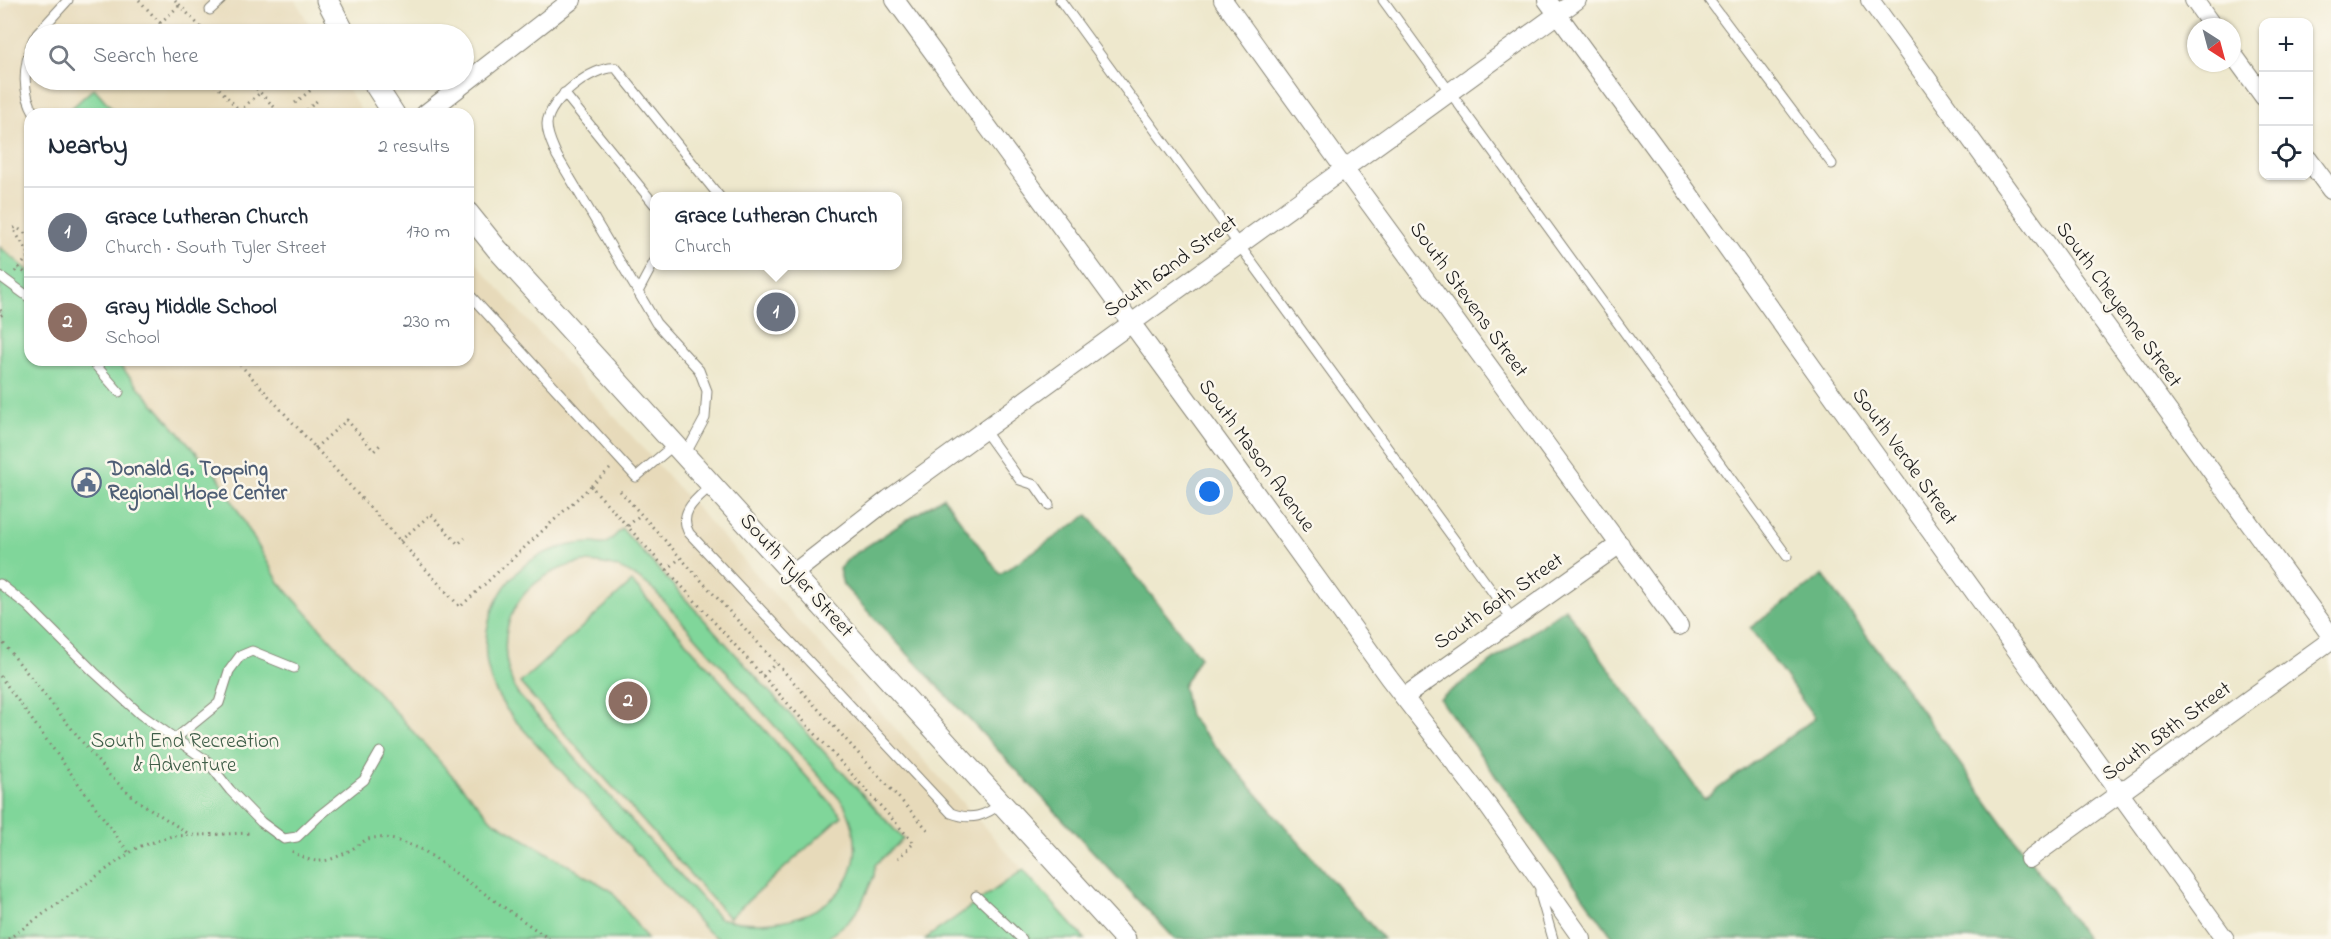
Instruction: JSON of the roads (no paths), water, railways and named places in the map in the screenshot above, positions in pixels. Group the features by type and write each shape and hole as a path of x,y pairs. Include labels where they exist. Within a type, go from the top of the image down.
{"street":[{"path":"327,0 340,24"},
{"path":"474,76 572,0"},
{"name":"South Mason Avenue","path":"895,0 1404,697 1540,878 1582,939"},
{"name":"South Stevens Street","path":"1223,0 1679,626"},
{"name":"South 62nd Street","path":"794,573 889,499 1450,93 1552,7 1577,0"},
{"name":"South Cheyenne Street","path":"1870,0 2331,638"},
{"path":"2194,0 2207,18"},
{"name":"South Verde Street","path":"1552,7 2225,939"},
{"path":"2241,65 2259,90"},
{"path":"378,90 390,108"},
{"path":"433,108 456,90"},
{"path":"2313,166 2331,190"},
{"name":"South Tyler Street","path":"474,220 497,249 1125,939"},
{"name":"South 60th Street","path":"1404,697 1620,544"},
{"name":"South 58th Street","path":"2029,859 2331,638"}],"lane":[{"path":"46,24 68,0"},
{"path":"210,10 221,0"},
{"path":"1060,0 1513,620"},
{"path":"1383,0 1787,556"},
{"path":"1709,0 1832,164"},
{"path":"474,300 636,477 680,449 705,418 707,391 699,370 656,323 557,156 548,135 547,122 551,110 564,93 585,79 608,67 616,68 716,192"},
{"path":"26,90 31,108"},
{"path":"564,93 650,199"},
{"path":"638,292 650,270"},
{"path":"0,276 24,294"},
{"path":"96,366 119,392"},
{"path":"984,430 1020,480 1035,485 1049,505"},
{"path":"712,484 686,510 686,527 689,533 951,813 967,818 984,815 1002,803"},
{"path":"0,584 28,606 140,714 207,761 261,822 284,839 297,837 364,780 380,752"},
{"path":"176,738 219,703 229,671 240,656 252,651 294,668"},
{"path":"1540,878 1540,894 1553,939"},
{"path":"976,896 1022,939"}],"place":[{"name":"Grace Lutheran Church","path":"776,312"},
{"name":"Donald G. Topping Regional Hope Center","path":"87,482"},
{"name":"Gray Middle School","path":"628,701"}],"park label":[{"name":"South End Recreation & Adventure","path":"185,754"}]}
